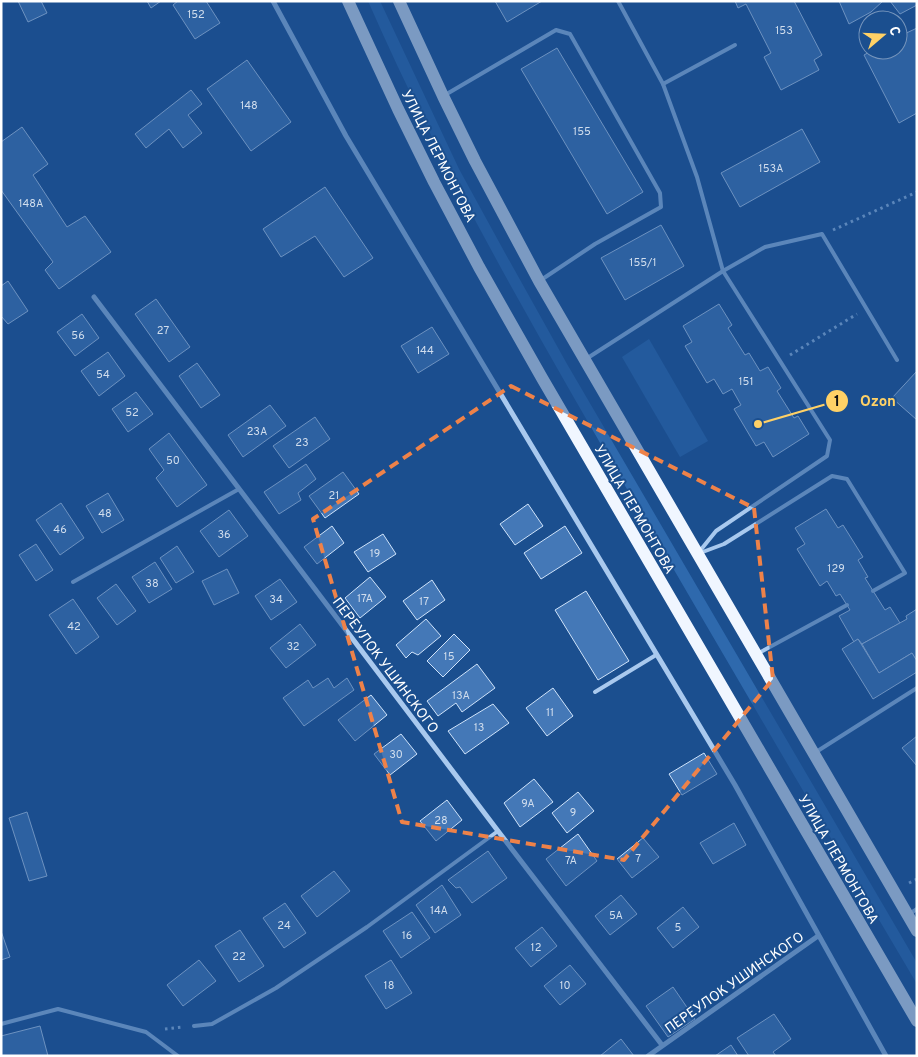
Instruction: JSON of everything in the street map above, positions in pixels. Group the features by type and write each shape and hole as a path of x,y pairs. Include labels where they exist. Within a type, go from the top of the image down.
{"main road":[{"name":"УЛИЦА ЛЕРМОНТОВА","path":"348,1 402,118 479,267 917,1021"},
{"path":"399,1 475,161 584,360 814,753 912,912 917,931"}],"street":[{"path":"273,1 346,136 735,785 886,1056"},
{"name":"ПЕРЕУЛОК УШИНСКОГО","path":"94,297 662,1045"},
{"name":"ПЕРЕУЛОК УШИНСКОГО","path":"648,1056 818,936"}],"lane":[{"path":"618,1 663,84 697,177 723,271 830,440 827,456 716,531 698,554"},
{"path":"443,96 556,30 570,34 660,193 661,207 595,244 540,281"},
{"path":"663,84 735,45"},
{"path":"584,360 723,271 765,247 822,234 897,360"},
{"path":"698,554 724,544 832,476 847,479 905,573 873,591"},
{"path":"74,582 239,488"},
{"path":"756,654 847,605"},
{"path":"595,692 656,656"},
{"path":"814,753 917,688"},
{"path":"194,1026 212,1024 276,988 368,927 498,831"},
{"path":"1,1024 58,1009 146,1032 178,1056"}],"path":[{"path":"822,234 917,192"},
{"path":"801,348 866,309"},
{"path":"146,1032 194,1026"}],"highlighted area":[{"path":"511,386 754,508 773,679 624,860 402,822 313,519"}],"shaded area":[{"path":"368,1 380,1 459,169 567,364 917,963 917,984 535,329 464,199"},
{"path":"649,339 708,441 680,457 622,357"}],"building":[{"path":"18,1 41,1 47,13 28,22"},
{"path":"147,1 161,1 151,8"},
{"path":"178,1 206,1 220,23 195,39 173,5"},
{"path":"495,1 542,1 507,22"},
{"path":"735,1 794,1 822,55 814,60 819,70 781,90 764,57 771,53 746,4 738,8"},
{"path":"839,1 883,1 873,10 858,10 858,19 849,24"},
{"path":"890,1 917,1 917,5 908,10 897,10"},
{"path":"917,28 917,113 899,123 867,60 908,60 908,32"},
{"path":"557,48 643,192 607,214 521,69"},
{"path":"247,60 291,122 251,151 207,89"},
{"path":"191,90 202,104 188,115 202,133 183,148 169,129 146,148 135,134"},
{"path":"22,127 48,164 33,175 67,227 85,216 111,252 59,289 45,270 53,262 1,190 1,142"},
{"path":"802,129 820,162 740,207 721,173"},
{"path":"325,187 373,258 344,277 315,236 281,257 263,229"},
{"path":"661,225 684,266 625,300 601,258"},
{"path":"8,281 28,311 8,324 1,316 1,286"},
{"path":"156,299 190,347 169,362 135,314"},
{"path":"719,304 732,325 728,328 745,355 749,353 760,371 768,367 781,388 777,391 794,418 798,416 809,434 773,457 764,442 756,446 734,409 741,405 732,389 723,394 714,379 707,383 685,346 692,342 683,326"},
{"path":"82,314 99,338 75,356 57,332"},
{"path":"432,327 449,354 418,373 401,346"},
{"path":"108,352 125,376 99,396 81,371"},
{"path":"197,363 220,395 201,408 179,376"},
{"path":"917,371 917,420 892,398"},
{"path":"136,392 153,414 128,432 112,409"},
{"path":"270,405 286,426 243,457 228,435"},
{"path":"315,417 330,439 289,468 273,446"},
{"path":"169,433 207,485 177,507 156,478 164,470 149,449"},
{"path":"306,464 316,479 298,493 301,500 279,514 264,492"},
{"path":"343,472 359,494 325,518 309,496"},
{"path":"108,493 124,520 102,533 86,506"},
{"path":"61,503 84,538 60,555 36,520"},
{"path":"528,504 543,526 515,545 500,524"},
{"path":"826,509 838,528 843,525 863,557 858,560 868,577 865,578 885,610 890,607 900,623 862,644 858,639 854,642 839,616 850,610 840,594 836,596 827,581 820,586 797,549 805,544 795,528"},
{"path":"229,510 248,536 219,557 200,531"},
{"path":"332,526 344,543 317,564 304,547"},
{"path":"565,526 582,553 541,579 524,553"},
{"path":"383,534 396,554 368,572 354,552"},
{"path":"36,544 53,570 36,581 19,555"},
{"path":"177,546 194,572 176,583 160,558"},
{"path":"155,562 172,589 149,603 132,577"},
{"path":"227,569 239,593 214,605 202,581"},
{"path":"370,577 386,597 360,618 345,598"},
{"path":"280,579 297,602 271,620 255,596"},
{"path":"432,580 445,600 417,620 403,601"},
{"path":"116,584 136,611 117,625 97,598"},
{"path":"586,591 629,661 598,680 555,610"},
{"path":"73,599 99,637 76,654 49,615"},
{"path":"917,609 917,658 915,659 912,653 879,673 862,644 907,619 906,616"},
{"path":"426,619 441,636 418,655 412,652 406,658 396,645"},
{"path":"300,624 316,645 286,668 270,648"},
{"path":"454,634 470,650 443,677 427,661"},
{"path":"858,639 879,673 912,653 917,661 917,672 873,699 842,649"},
{"path":"477,664 495,688 462,712 456,703 438,716 427,701"},
{"path":"328,678 334,688 347,678 354,690 304,726 283,698 308,680 313,688"},
{"path":"553,688 573,716 547,736 526,708"},
{"path":"371,695 387,715 355,741 338,720"},
{"path":"493,704 509,723 465,754 448,731"},
{"path":"401,734 417,754 390,775 374,754"},
{"path":"917,736 917,766 902,748"},
{"path":"704,753 717,774 682,795 669,774"},
{"path":"534,779 553,802 520,827 504,803"},
{"path":"578,792 594,811 567,833 552,813"},
{"path":"447,800 462,820 436,841 420,821"},
{"path":"27,812 47,876 29,881 9,818"},
{"path":"734,823 746,845 713,864 700,843"},
{"path":"578,834 597,861 566,886 546,859"},
{"path":"643,838 659,857 632,878 617,859"},
{"path":"488,851 507,878 472,903 460,887 456,888 448,880"},
{"path":"334,871 350,891 317,917 301,896"},
{"path":"442,885 461,915 435,933 416,905"},
{"path":"621,895 637,914 610,935 595,916"},
{"path":"285,903 306,933 284,948 263,918"},
{"path":"683,907 699,927 673,948 657,928"},
{"path":"412,912 430,938 401,958 383,931"},
{"path":"542,927 557,946 531,967 515,948"},
{"path":"240,930 264,966 239,982 215,946"},
{"path":"1,931 10,957 1,960"},
{"path":"199,960 216,981 183,1006 167,985"},
{"path":"391,960 412,993 386,1009 365,976"},
{"path":"570,965 586,984 560,1005 544,986"},
{"path":"673,987 695,1019 668,1037 646,1006"},
{"path":"774,1014 791,1039 773,1052 776,1056 749,1056 737,1038"},
{"path":"40,1026 48,1056 1,1056 1,1036"},
{"path":"621,1039 634,1056 600,1056"},
{"path":"731,1045 738,1056 715,1056"}],"place":[{"name":"Ozon","path":"758,424"}]}
